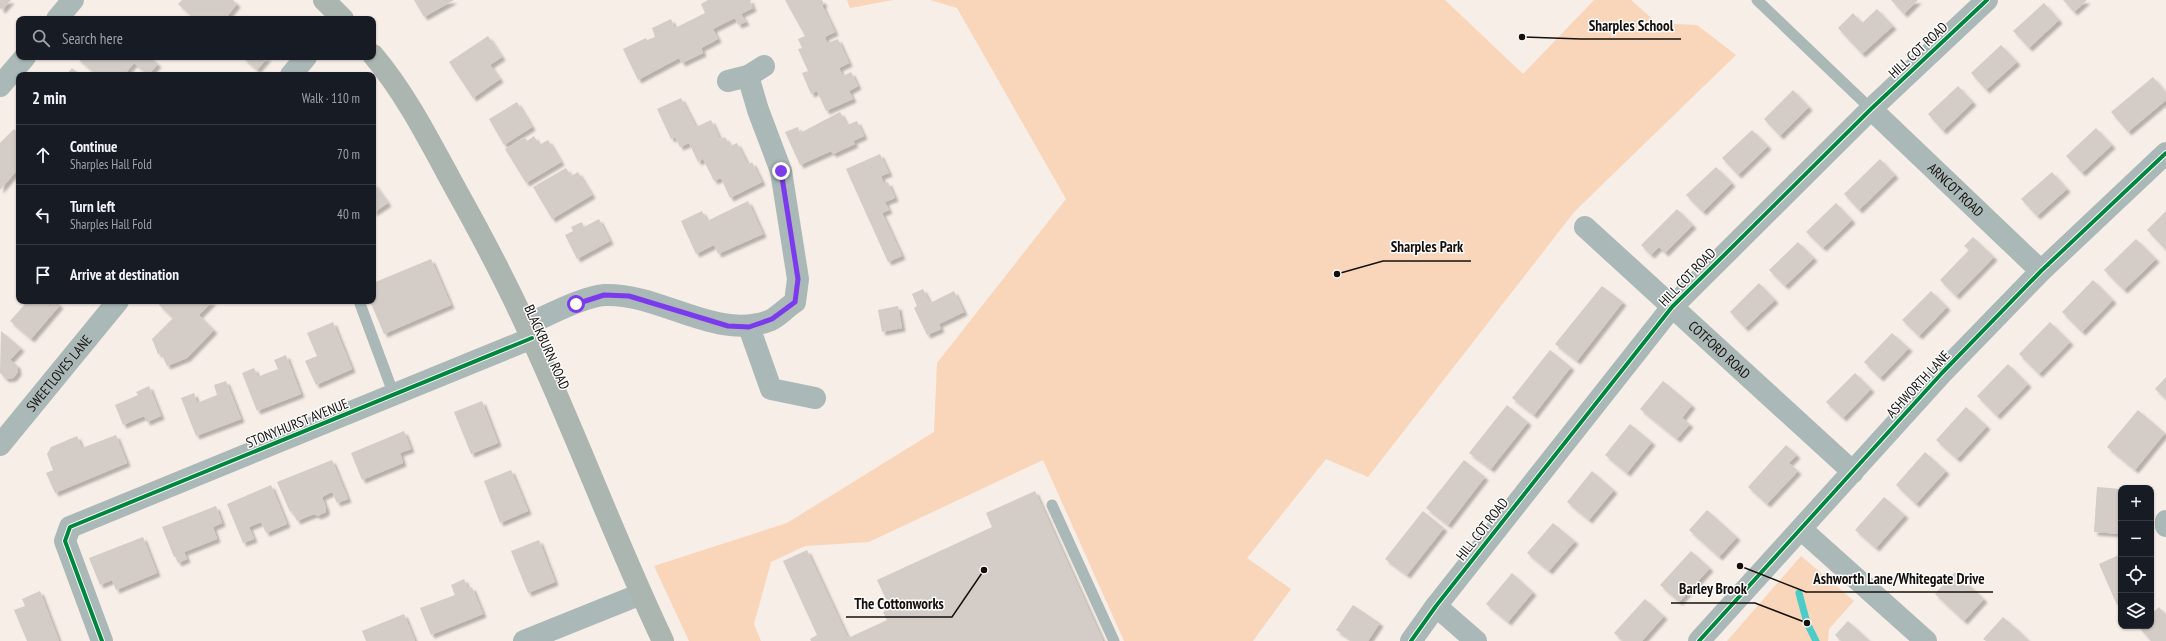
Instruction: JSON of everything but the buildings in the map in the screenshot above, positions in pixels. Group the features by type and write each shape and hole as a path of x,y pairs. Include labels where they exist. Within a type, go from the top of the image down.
{"highway":[{"path":"324,0 340,16"},
{"name":"BLACKBURN ROAD","path":"376,59 412,112 443,166 477,227 529,332 641,594 663,641"}],"street":[{"path":"60,16 73,0"},
{"name":"HILL COT ROAD","path":"1410,641 1672,306 1871,109 1987,0"},
{"path":"0,86 22,60"},
{"path":"294,72 304,60"},
{"path":"747,74 758,110 781,171 798,279 795,302 772,319 749,327 771,390 815,398"},
{"name":"ARNCOT ROAD","path":"1871,109 2041,271"},
{"name":"ASHWORTH LANE","path":"1699,641 1802,530 1942,373 2041,271 2166,153"},
{"name":"COTFORD ROAD","path":"1585,227 1853,472"},
{"name":"STONYHURST AVENUE","path":"102,641 65,541 70,527 394,395 529,332 576,304 604,295 629,296 728,326 749,327"},
{"name":"SWEETLOVES LANE","path":"0,446 116,304"},
{"path":"2166,521 2166,526"},
{"path":"1802,530 1926,641"},
{"path":"524,641 641,594"},
{"path":"1436,606 1476,641"}],"lane":[{"path":"1757,0 1871,109"},
{"path":"360,304 394,395"},
{"path":"1052,505 1114,641"}],"shaded area":[{"path":"847,0 893,0 850,8"},
{"path":"930,0 1445,0 1523,74 1594,0 1631,0 1657,23 1697,25 1736,55 1575,211 1368,477 1326,459 1247,558 1291,589 1253,641 1124,641 1043,460 869,542 805,546 771,562 754,624 761,641 689,641 654,566 787,523 934,432 937,363 1066,199 957,8"},
{"path":"1801,556 1854,601 1829,629 1828,641 1727,641"}],"waterway":[{"path":"1799,593 1807,623 1816,641"}],"cycle path":[{"path":"1411,641 1436,606 1672,307 1871,109 1987,0"},
{"path":"1699,641 1942,373 2041,271 2166,153"},
{"path":"102,641 65,541 70,527 532,338"}],"place":[{"name":"Sharples School","path":"1522,37"},
{"name":"Sharples Park","path":"1337,274"},
{"name":"Ashworth Lane/Whitegate Drive","path":"1740,566"},
{"name":"The Cottonworks","path":"984,570"},
{"name":"Barley Brook","path":"1807,623"}],"route":[{"path":"576,304 604,295 629,296 728,326 749,327 772,319 795,302 798,279 781,171"}]}
